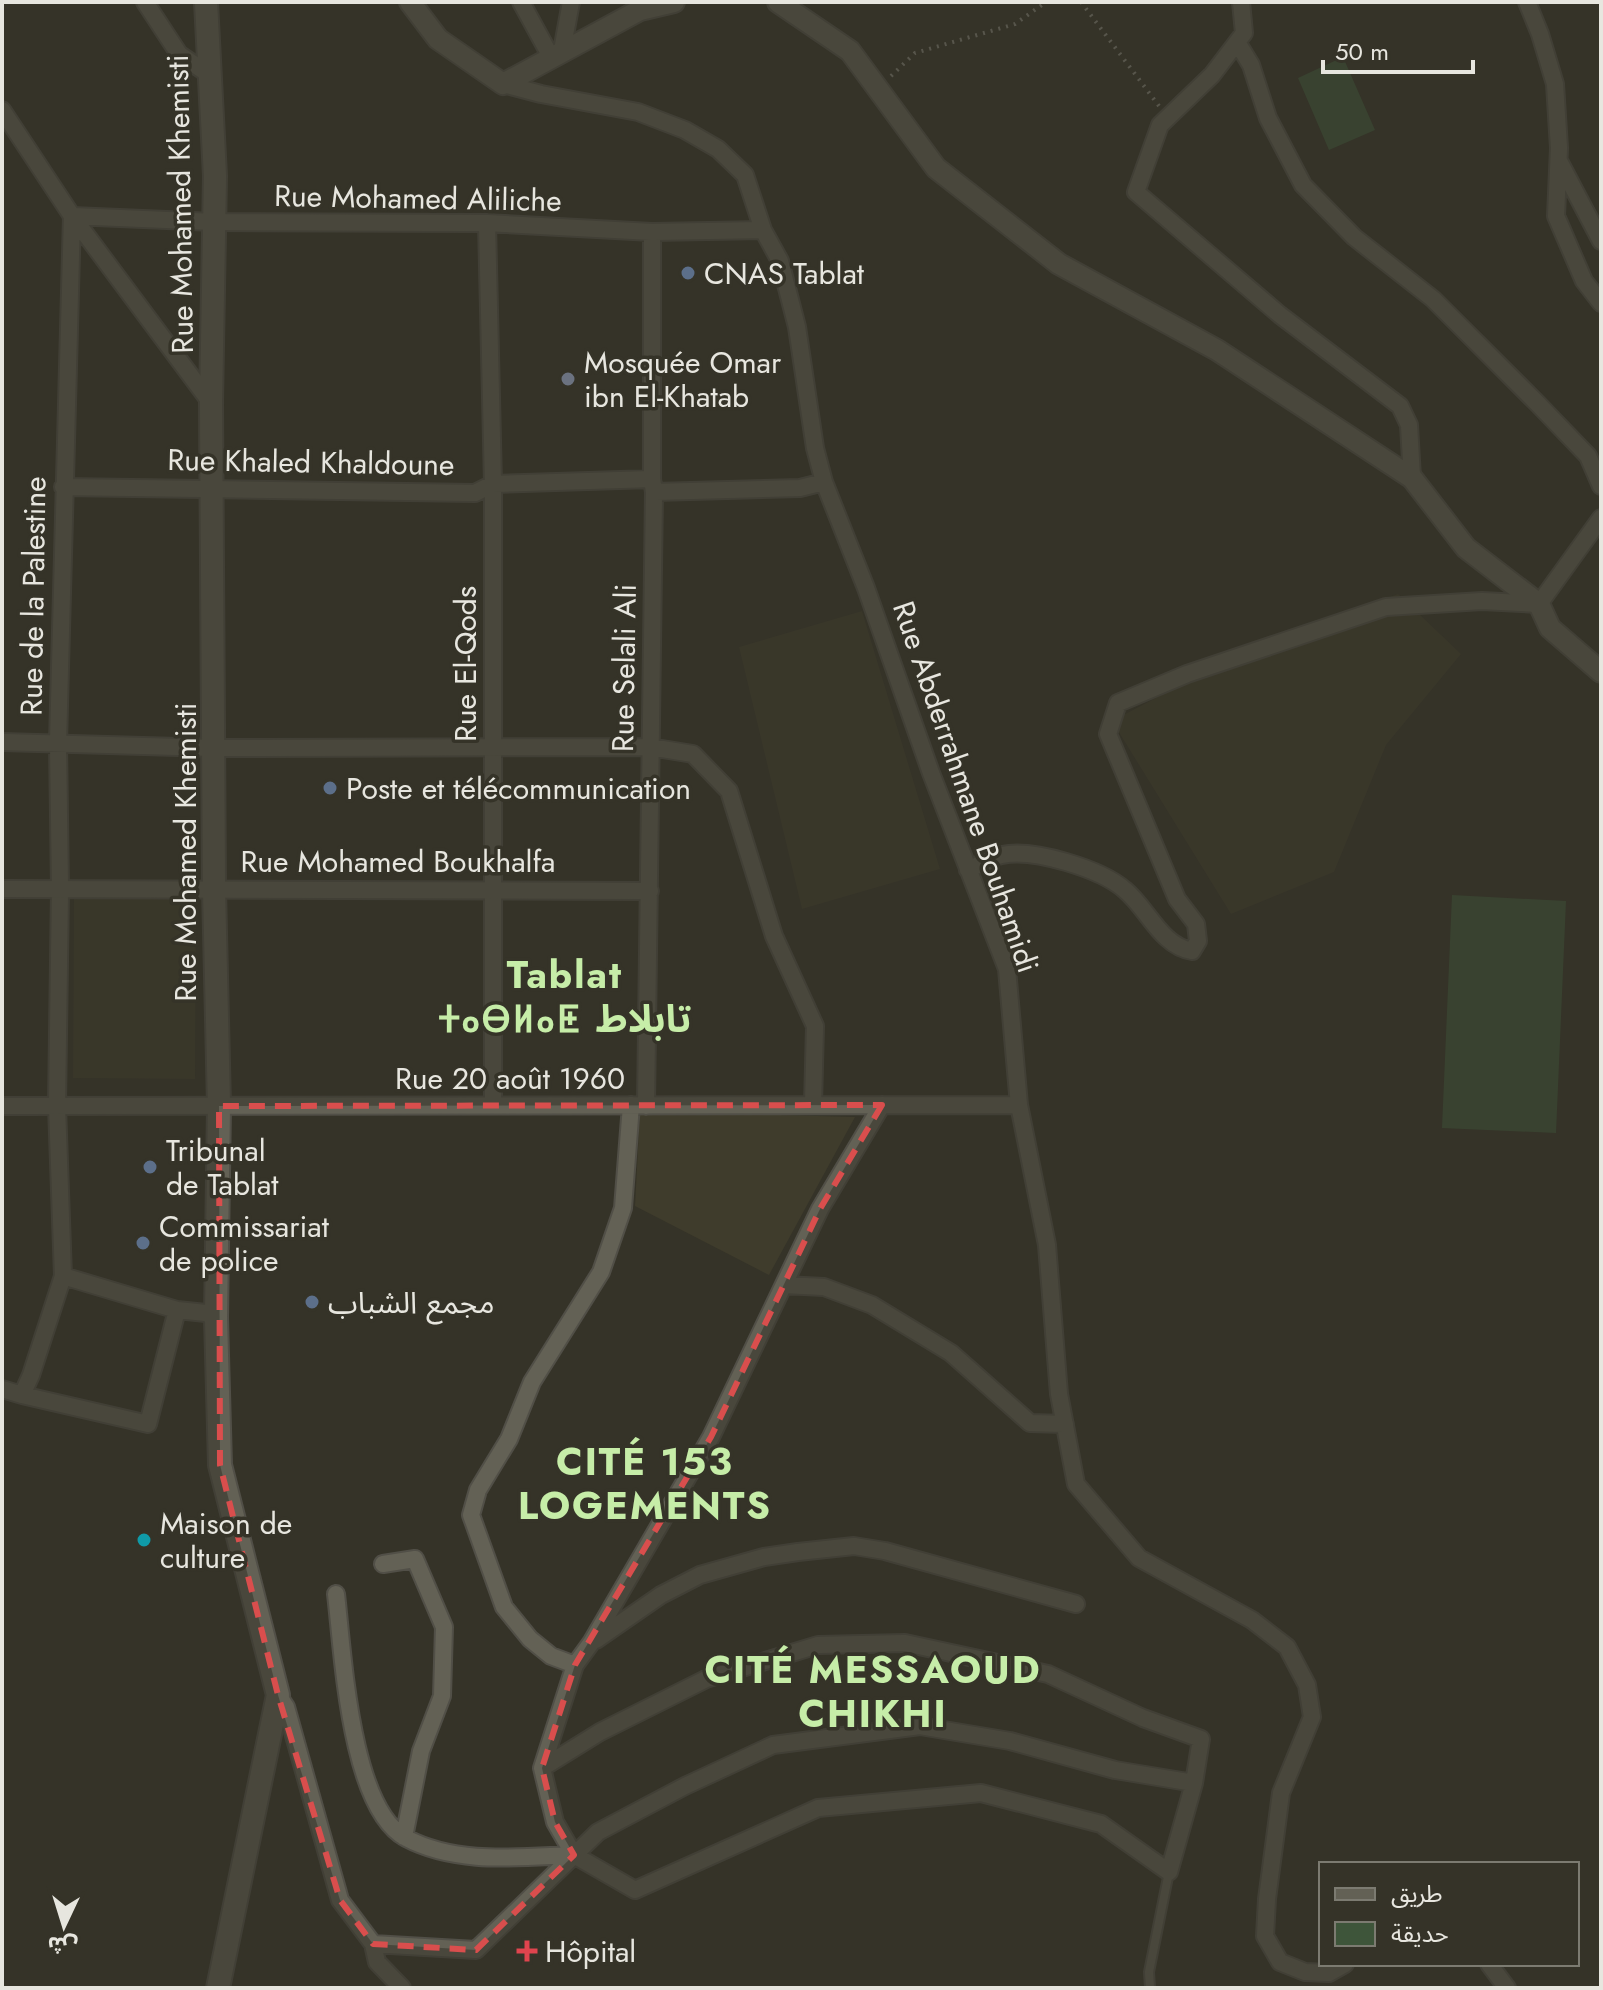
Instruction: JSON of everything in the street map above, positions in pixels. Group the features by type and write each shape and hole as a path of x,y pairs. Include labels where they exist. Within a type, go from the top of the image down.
{"main road":[{"name":"Rue Mohamed Khemisti","path":"206,2 214,222 211,403 214,889 219,1106 216,1318 220,1465 278,1695"},
{"path":"218,1988 278,1695"}],"street":[{"path":"145,2 179,54 211,76"},
{"path":"410,2 438,39 503,84 638,112 696,136 718,149 745,175 763,230"},
{"path":"521,2 557,54"},
{"path":"557,54 571,2"},
{"path":"503,84 640,10 674,2"},
{"path":"778,2 850,51 936,168 1059,264 1217,350 1412,478 1466,548 1539,604 1550,628 1601,672"},
{"path":"1241,2 1244,33 1212,75 1160,125 1136,192 1280,315 1400,406 1409,425 1412,478"},
{"path":"1527,2 1555,84 1559,159 1556,216 1584,281 1601,303"},
{"path":"1237,42 1251,65 1268,118 1303,185 1354,237 1433,299 1538,404 1588,456 1601,486"},
{"path":"2,110 72,216 211,403"},
{"path":"1559,159 1601,241"},
{"name":"Rue Mohamed Aliliche","path":"72,216 214,222 487,223 652,232 763,230"},
{"name":"Rue de la Palestine","path":"22,1395 63,1276 57,1106 60,889 58,743 72,216"},
{"name":"Rue El-Qods","path":"487,223 493,484 493,1105"},
{"name":"Rue Abderrahmane Bouhamidi","path":"763,230 780,261 797,327 815,448 824,482 1007,969 1019,1105 1047,1245 1059,1394 1076,1484 1139,1558 1252,1620 1287,1647 1307,1685 1312,1717 1281,1793 1265,1936 1280,1962 1305,1972 1329,1973 1341,1966"},
{"name":"Rue Selali Ali","path":"575,1665 551,1656 530,1639 504,1607 471,1515 478,1490 509,1439 532,1382 601,1272 623,1208 639,1106 650,891 652,232"},
{"name":"Rue Khaled Khaldoune","path":"63,487 475,493 493,484 800,488 824,482"},
{"path":"1539,604 1601,518"},
{"path":"968,870 1001,855 1034,854 1061,860 1124,889 1177,948 1192,951 1198,941 1196,924 1177,899 1108,734 1118,703 1187,674 1386,607 1482,601 1539,604"},
{"path":"2,742 214,748 650,747 693,754 729,791 774,936 815,1026 813,1105"},
{"name":"Rue Mohamed Boukhalfa","path":"2,889 650,891"},
{"path":"542,1768 600,1732 706,1679 818,1645 905,1643 1048,1674 1143,1718 1201,1739 1194,1783 1169,1872 1101,1824 981,1793 818,1808 635,1890 574,1855 555,1822 542,1768 575,1665 591,1643 711,1437 820,1209 882,1105"},
{"name":"Rue 20 août 1960","path":"2,1106 1019,1105"},
{"path":"63,1276 177,1310 206,1313 216,1318"},
{"path":"784,1285 824,1287 872,1305 951,1353 1030,1423 1065,1424"},
{"path":"2,1389 148,1424 177,1310"},
{"path":"591,1643 661,1595 700,1575 764,1557 854,1546 885,1551 1076,1604"},
{"path":"383,1564 415,1559 444,1627 442,1696 421,1751 404,1837"},
{"path":"336,1594 356,1748 385,1821 404,1837 462,1856 510,1858 574,1855"},
{"path":"278,1695 286,1707 340,1900 373,1944 377,1962 402,1988"},
{"path":"373,1944 476,1950 598,1832 685,1786 773,1745 920,1726 1010,1741 1115,1770 1194,1783"},
{"path":"1490,1966 1507,1988"}],"lane":[{"path":"1150,1988 1149,1972 1169,1872"}],"path":[{"path":"876,86 915,53 1015,24 1046,2"},
{"path":"1081,2 1167,117"}],"highlighted area":[{"path":"882,1105 820,1209 711,1437 575,1665 542,1768 555,1822 574,1855 476,1950 373,1944 340,1900 278,1695 220,1465 219,1106"}],"shaded area":[{"path":"1398,594 1461,654 1386,745 1334,872 1231,914 1112,721 1234,657"},
{"path":"862,611 940,869 802,909 739,647"},
{"path":"74,897 196,898 195,1079 73,1078"},
{"path":"640,1111 855,1117 769,1275 635,1206"}],"green space":[{"path":"1343,57 1375,130 1329,150 1298,78"},
{"path":"1452,895 1566,901 1556,1133 1442,1128"}],"place":[{"name":"CNAS Tablat","path":"688,273"},
{"name":"Mosquée Omar ibn El-Khatab","path":"568,379"},
{"name":"Poste et télécommunication","path":"330,788"},
{"name":"Tribunal de Tablat","path":"150,1167"},
{"name":"Commissariat de police","path":"143,1243"},
{"name":"مجمع الشباب","path":"312,1302"},
{"name":"Maison de culture","path":"144,1540"},
{"name":"Hôpital","path":"527,1951"}],"district":[{"name":"Tablat ⵜⴰⴱⵍⴰⵟ تابلاط","path":"565,996"},
{"name":"CITÉ 153 LOGEMENTS","path":"645,1483"},
{"name":"CITÉ MESSAOUD CHIKHI","path":"873,1691"}]}
